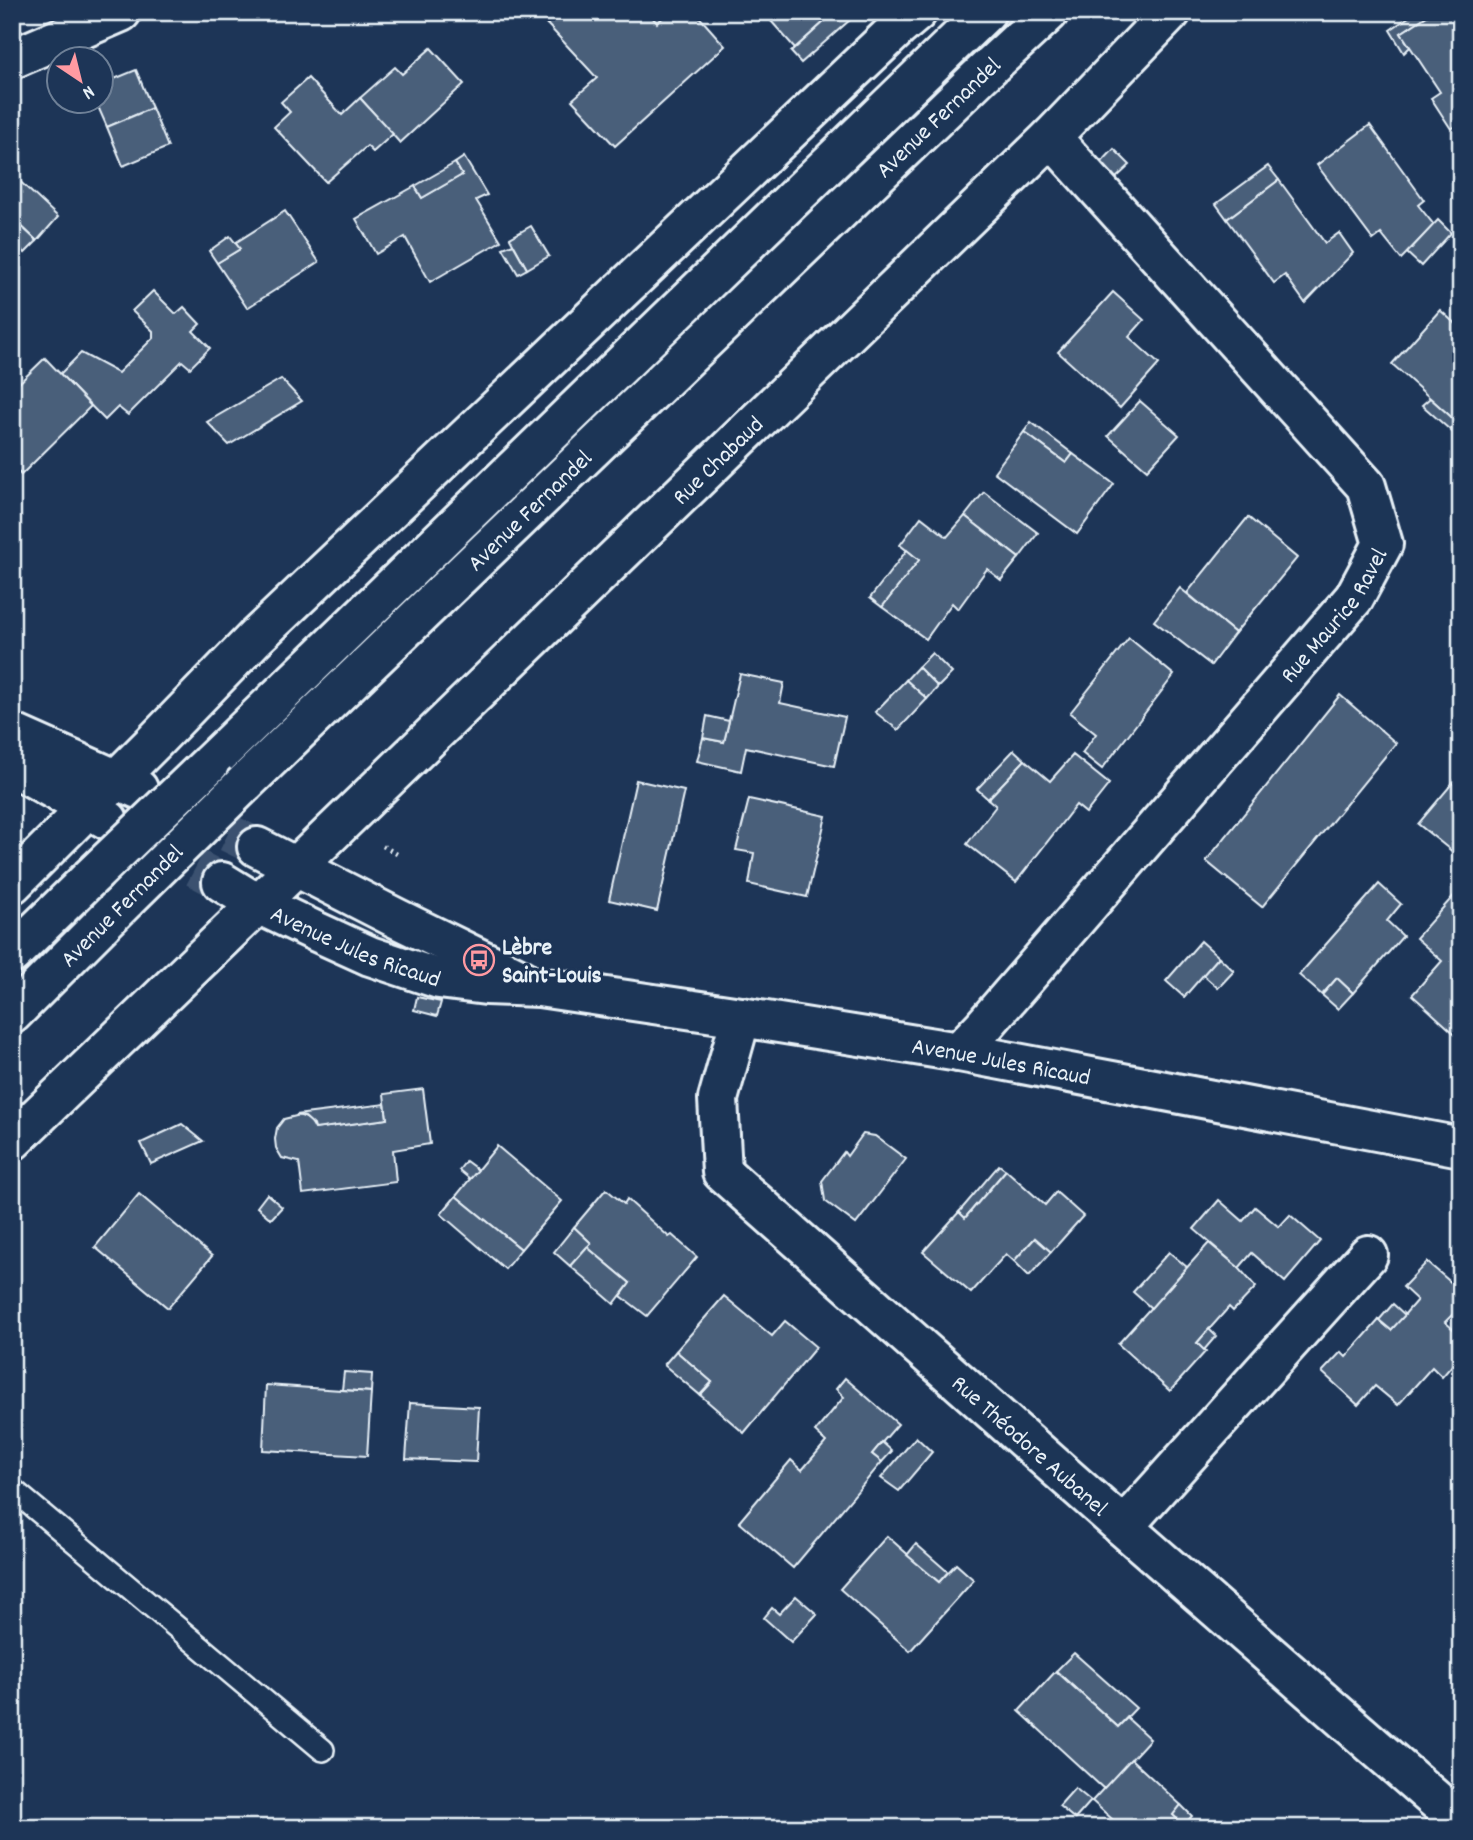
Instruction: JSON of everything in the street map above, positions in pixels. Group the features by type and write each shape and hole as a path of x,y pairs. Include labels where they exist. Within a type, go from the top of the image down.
{"street":[{"path":"12,59 121,12"},
{"path":"12,884 99,815 255,638 917,12"},
{"name":"Avenue Fernandel","path":"12,954 986,12"},
{"name":"Avenue Fernandel","path":"12,1014 245,783 1049,12"},
{"name":"Rue Chabaud","path":"12,1141 1051,136 1171,12"},
{"name":"Rue Maurice Ravel","path":"959,1052 1354,598 1383,544 1366,486 1051,136"},
{"path":"12,733 129,784"},
{"path":"12,766 99,815"},
{"name":"Avenue Jules Ricaud","path":"257,847 479,960 539,987"},
{"name":"Avenue Jules Ricaud","path":"222,882 258,904 370,956 439,979 486,985 539,987 959,1052 1461,1147"},
{"name":"Rue Théodore Aubanel","path":"741,1017 718,1099 722,1172 1461,1822"},
{"path":"1123,1527 1368,1255"}],"lane":[{"path":"12,1489 323,1750"}],"building":[{"path":"536,12 561,12 547,24"},
{"path":"561,12 648,12 657,23 669,12 695,12 725,46 615,146 572,100 597,78 547,24"},
{"path":"763,12 835,12 795,48"},
{"path":"835,12 859,12 801,63 791,52"},
{"path":"1416,12 1433,12 1401,33 1410,47 1404,53 1390,30"},
{"path":"1433,12 1461,12 1461,123 1451,129 1431,98 1440,92 1401,33"},
{"path":"431,48 464,84 400,143 360,98 395,67 402,74"},
{"path":"136,70 152,108 107,127 102,116 116,116 116,78"},
{"path":"308,78 342,115 360,98 393,134 373,152 367,146 326,182 274,127 290,112 281,102"},
{"path":"152,108 168,147 123,166 107,127"},
{"path":"1370,125 1424,200 1418,205 1434,225 1401,259 1381,234 1373,240 1317,165"},
{"path":"1114,149 1130,165 1114,180 1098,166"},
{"path":"464,157 487,195 476,200 501,241 430,282 405,237 376,254 356,219 415,186 422,198 462,175 455,163"},
{"path":"455,163 462,175 422,198 415,186"},
{"path":"1268,166 1279,180 1227,219 1216,204"},
{"path":"12,174 58,217 37,241 12,217"},
{"path":"1279,180 1325,243 1339,233 1353,253 1305,303 1285,275 1274,283 1227,219"},
{"path":"285,211 319,262 247,308 217,263 240,249 235,243"},
{"path":"1438,220 1451,233 1421,266 1407,253"},
{"path":"531,226 549,256 527,269 510,238"},
{"path":"22,227 37,241 25,253 12,241 12,237"},
{"path":"230,236 240,249 217,263 209,251"},
{"path":"513,244 527,269 518,274 503,248"},
{"path":"153,291 176,314 184,307 200,324 193,331 210,348 190,368 182,361 128,415 118,407 105,420 60,374 81,353 118,373 153,338 153,331 132,311"},
{"path":"1113,292 1144,320 1129,337 1159,364 1120,408 1058,352"},
{"path":"1440,310 1461,329 1461,440 1450,430 1458,423 1392,364"},
{"path":"45,358 91,406 21,475 12,465 12,390"},
{"path":"281,379 302,401 229,445 207,422"},
{"path":"1430,398 1458,423 1450,430 1422,405"},
{"path":"1140,401 1179,435 1147,470 1108,436"},
{"path":"1031,422 1073,454 1066,463 1024,432"},
{"path":"1024,432 1066,463 1073,454 1114,484 1077,534 994,472"},
{"path":"984,492 1038,533 1019,558 965,516"},
{"path":"965,516 1019,558 1001,580 987,569 958,609 952,603 926,639 882,607 919,560 900,545 921,517 947,537"},
{"path":"1248,517 1297,558 1235,633 1187,593"},
{"path":"907,550 919,560 882,607 870,598"},
{"path":"1180,588 1235,633 1211,665 1154,621"},
{"path":"1129,638 1174,675 1102,769 1082,753 1096,734 1070,713"},
{"path":"932,653 952,673 938,687 918,667"},
{"path":"918,667 938,687 927,699 906,680"},
{"path":"740,674 784,683 780,703 845,717 834,766 746,747 741,771 697,761 703,738 724,742"},
{"path":"906,680 927,699 898,730 875,712"},
{"path":"1340,695 1396,743 1262,907 1206,861"},
{"path":"707,716 729,721 724,742 703,738"},
{"path":"1014,750 1025,760 988,799 977,789"},
{"path":"1073,755 1109,784 1086,813 1076,805 1016,882 967,844 996,806 988,799 1025,760 1050,781"},
{"path":"1461,773 1461,855 1459,857 1418,824"},
{"path":"636,780 684,791 657,911 609,900"},
{"path":"749,799 826,816 807,897 749,884 754,853 736,850"},
{"path":"1379,884 1401,904 1387,921 1403,936 1353,993 1337,978 1322,995 1299,975"},
{"path":"1457,892 1461,895 1461,1028 1455,1034 1412,995 1442,961 1416,938"},
{"path":"1201,941 1219,957 1184,997 1166,981"},
{"path":"1219,957 1234,971 1218,988 1203,975"},
{"path":"1337,978 1353,993 1338,1009 1322,995"},
{"path":"417,997 441,1002 437,1016 414,1010"},
{"path":"423,1089 430,1144 393,1150 396,1182 303,1194 299,1162 282,1158 276,1148 277,1128 284,1119 300,1115 310,1120 315,1129 387,1119 384,1094"},
{"path":"385,1104 387,1119 315,1129 305,1117 296,1115"},
{"path":"182,1124 203,1141 151,1164 141,1143"},
{"path":"863,1134 875,1136 906,1159 856,1224 825,1201 822,1181 844,1152 847,1156"},
{"path":"497,1146 562,1201 521,1249 456,1196"},
{"path":"466,1161 478,1170 470,1179 459,1170"},
{"path":"999,1165 1006,1170 965,1218 959,1212"},
{"path":"1006,1170 1045,1205 1056,1192 1083,1216 1051,1252 1035,1238 1014,1261 1006,1254 971,1293 923,1252 959,1212 965,1218"},
{"path":"606,1189 624,1204 627,1199 669,1237 672,1235 697,1257 647,1316 621,1296 630,1283 587,1247 591,1243 574,1227"},
{"path":"139,1194 212,1256 168,1308 95,1247"},
{"path":"267,1194 282,1207 271,1219 257,1207"},
{"path":"456,1196 521,1249 505,1269 441,1214"},
{"path":"1219,1200 1243,1221 1255,1207 1279,1227 1290,1215 1320,1241 1285,1282 1252,1253 1239,1268 1194,1229"},
{"path":"574,1227 591,1243 570,1266 554,1252"},
{"path":"1035,1238 1051,1252 1029,1276 1014,1261"},
{"path":"1209,1243 1239,1268 1256,1287 1233,1311 1229,1307 1197,1343 1206,1351 1170,1391 1118,1344"},
{"path":"587,1247 630,1283 614,1304 570,1266"},
{"path":"1169,1252 1187,1267 1151,1308 1133,1292"},
{"path":"1427,1262 1461,1291 1461,1306 1445,1322 1461,1336 1461,1355 1442,1377 1432,1367 1398,1405 1375,1386 1358,1405 1322,1372 1341,1352 1346,1357 1379,1320 1391,1330 1417,1300 1403,1287"},
{"path":"724,1296 772,1336 785,1321 816,1347 744,1433 700,1395 712,1382 676,1351"},
{"path":"1393,1304 1405,1315 1391,1330 1379,1320"},
{"path":"1209,1329 1216,1336 1204,1350 1197,1343"},
{"path":"676,1351 712,1382 700,1395 664,1365"},
{"path":"344,1372 372,1374 371,1392 342,1390"},
{"path":"845,1378 898,1424 872,1454 882,1462 793,1568 739,1522 791,1460 802,1470 826,1442 815,1432 844,1397 836,1389"},
{"path":"266,1385 371,1392 367,1456 263,1450"},
{"path":"410,1403 479,1407 476,1462 406,1459"},
{"path":"916,1437 932,1452 899,1491 881,1478"},
{"path":"882,1442 892,1451 882,1462 872,1454"},
{"path":"887,1536 939,1582 956,1564 974,1580 910,1651 840,1589"},
{"path":"916,1544 948,1572 939,1582 907,1555"},
{"path":"796,1596 817,1614 791,1642 764,1618 772,1608 779,1614"},
{"path":"1074,1653 1136,1708 1118,1727 1056,1671"},
{"path":"1056,1671 1118,1727 1127,1718 1150,1739 1104,1789 1019,1711"},
{"path":"1131,1759 1181,1805 1173,1815 1187,1828 1122,1828 1092,1801"},
{"path":"1075,1788 1091,1801 1075,1819 1059,1806"},
{"path":"1181,1805 1192,1816 1184,1825 1173,1815"}],"tunnel":[{"path":"177,808 257,847"},
{"path":"145,841 222,882"}],"place":[{"name":"Lèbre Saint-Louis","path":"479,960"}]}
